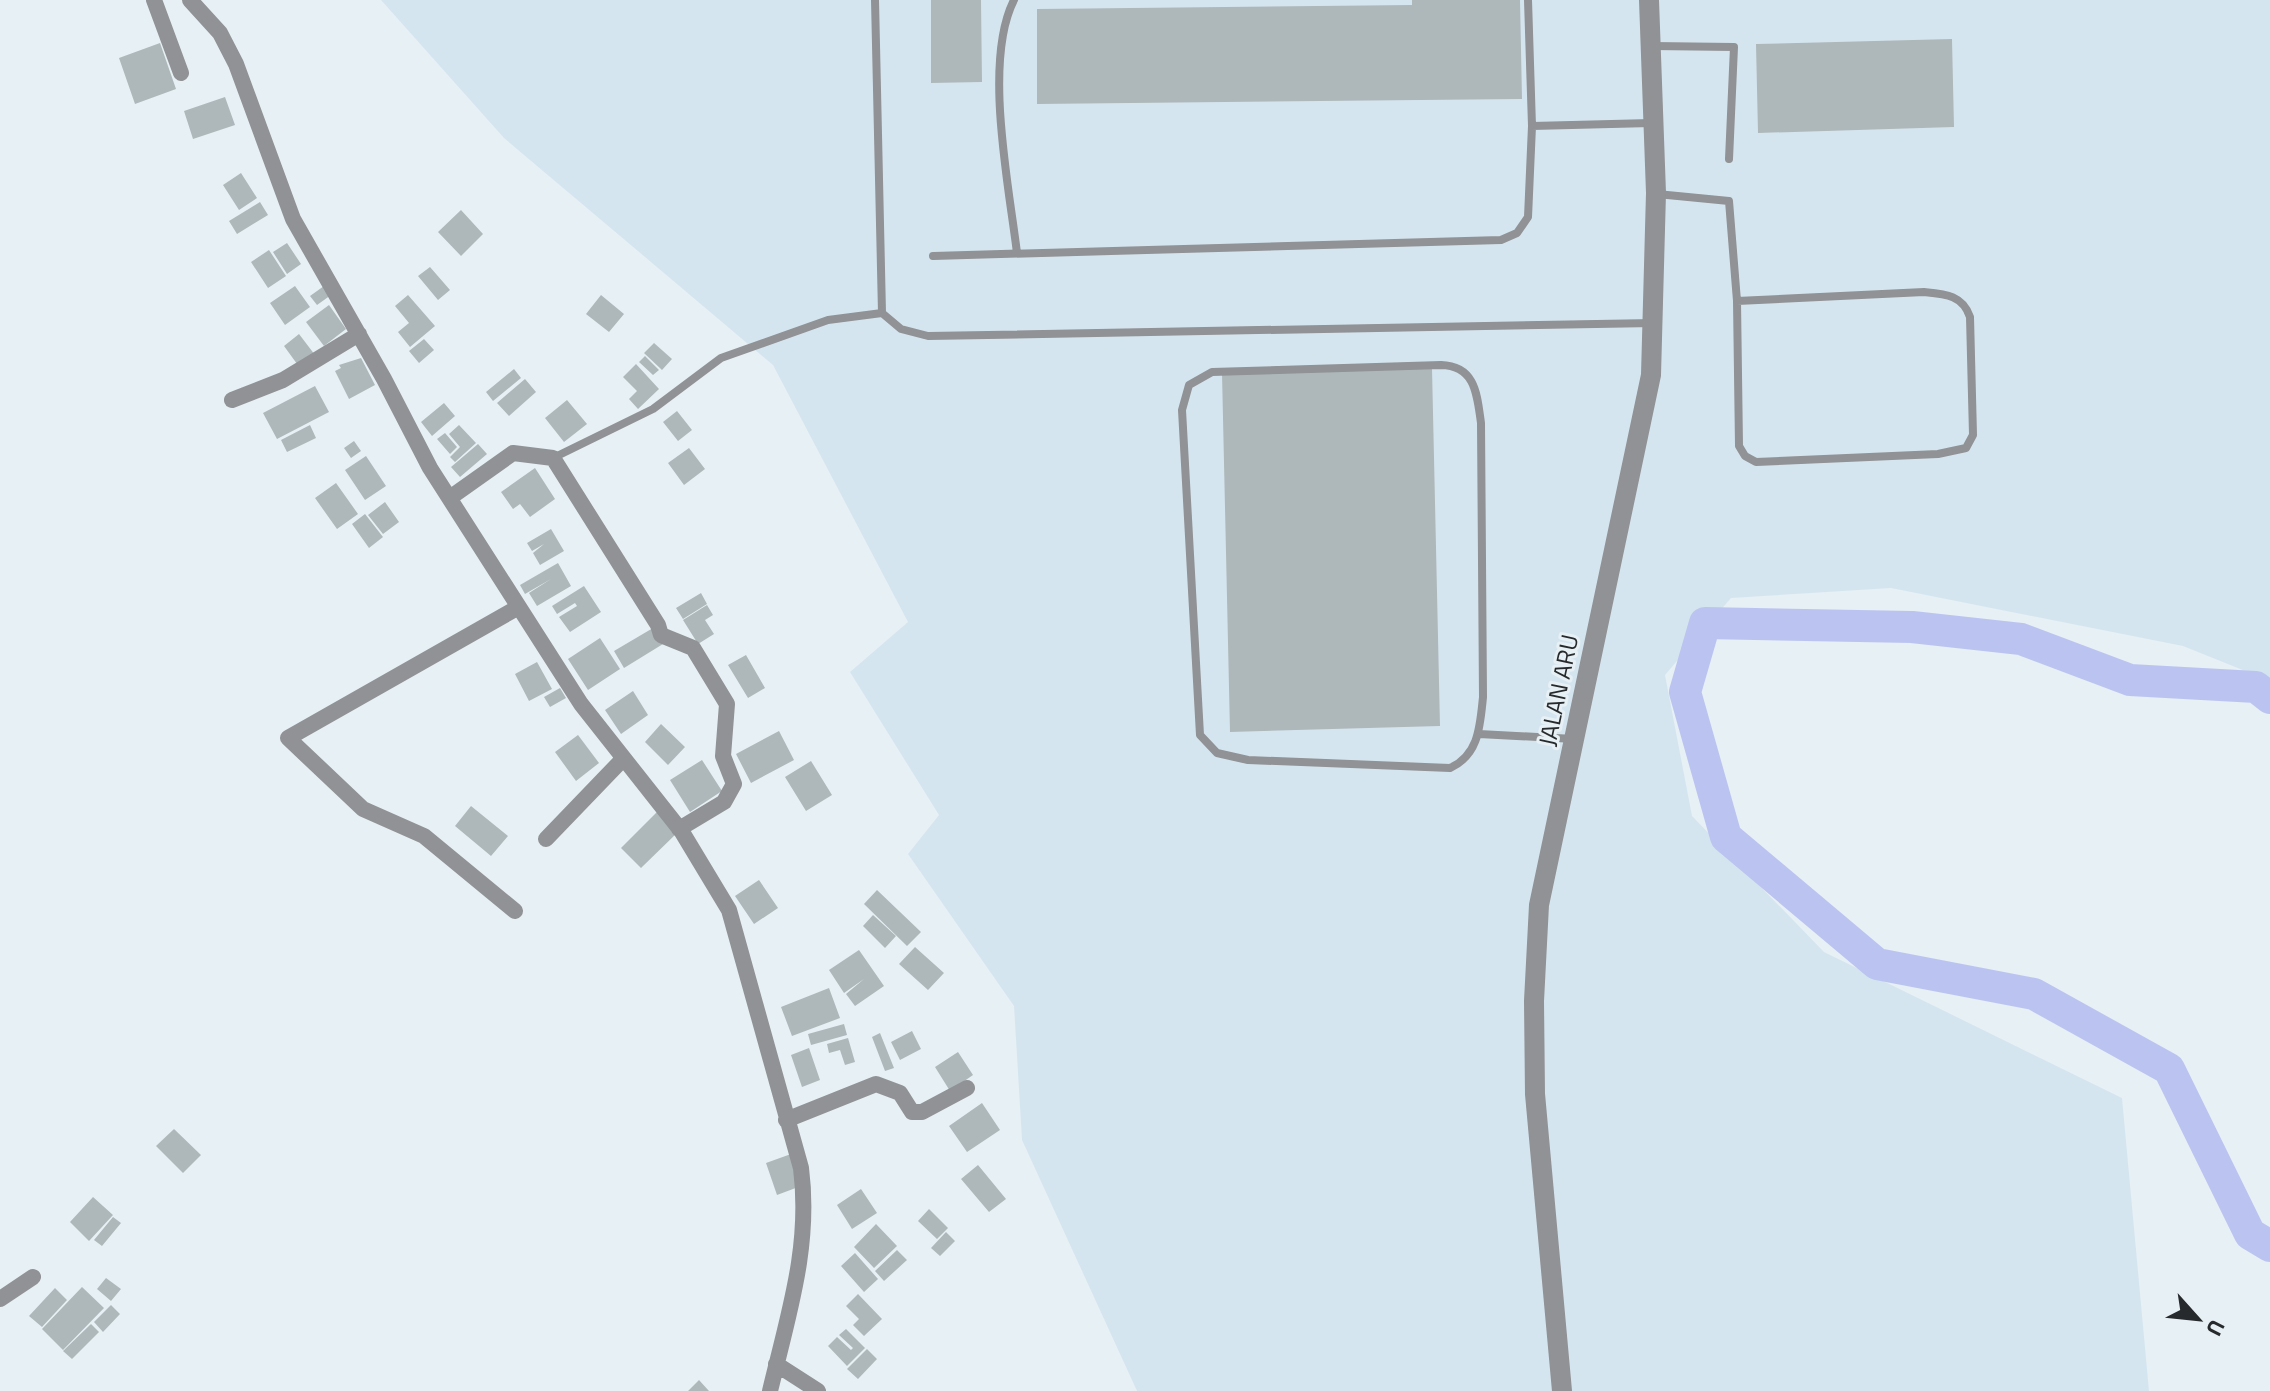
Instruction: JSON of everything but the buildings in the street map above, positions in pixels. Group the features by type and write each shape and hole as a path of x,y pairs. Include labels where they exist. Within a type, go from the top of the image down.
{"street":[{"path":"154,0 181,73"},
{"path":"190,0 220,33 236,64 293,219 430,468 451,497 517,608 622,760 679,829 729,910 801,1168 807,1209 803,1251 770,1391"},
{"name":"JALAN ARU","path":"1562,1391 1535,1094 1534,1001 1539,905 1648,389 1654,323 1656,193 1649,0"},
{"path":"232,400 283,380 359,334"},
{"path":"451,497 513,453 553,458 661,635 669,641 693,648 727,704 723,756 734,784 733,793 724,802 679,829"},
{"path":"515,911 424,836 363,809 288,738 517,608"},
{"path":"546,839 622,760"},
{"path":"786,1120 876,1084 900,1093 912,1112 922,1112 967,1088"},
{"path":"0,1299 33,1277"},
{"path":"776,1364 818,1391"}],"lane":[{"path":"875,0 882,313"},
{"path":"1014,0 1001,42 1002,130 1017,253"},
{"path":"933,256 1501,240 1517,233 1528,217 1532,126 1528,0"},
{"path":"1651,46 1734,47 1729,159"},
{"path":"1532,126 1652,123"},
{"path":"1656,193 1729,201 1737,301 1739,446 1745,456 1756,462 1938,454 1966,448 1973,435 1970,317 1966,305 1955,297 1924,292 1737,301"},
{"path":"553,458 653,409 721,358 828,320 882,313 901,329 928,336 1654,323"},
{"path":"1441,365 1454,366 1466,373 1476,387 1481,423 1483,697 1479,734 1463,762 1450,768 1248,760 1217,753 1200,735 1182,410 1189,385 1212,372 1441,365"},
{"path":"1479,734 1575,739"}],"shaded area":[{"path":"381,0 2270,0 2270,681 2183,646 1891,588 1731,598 1665,675 1692,816 1824,952 2122,1098 2149,1391 1137,1391 1022,1140 1014,1006 908,854 939,815 850,672 908,622 773,365 504,138"}],"waterway":[{"path":"2270,698 2256,687 2130,680 2021,639 1912,627 1705,623 1685,692 1726,837 1877,964 2034,994 2169,1069 2250,1234 2270,1246"}]}
